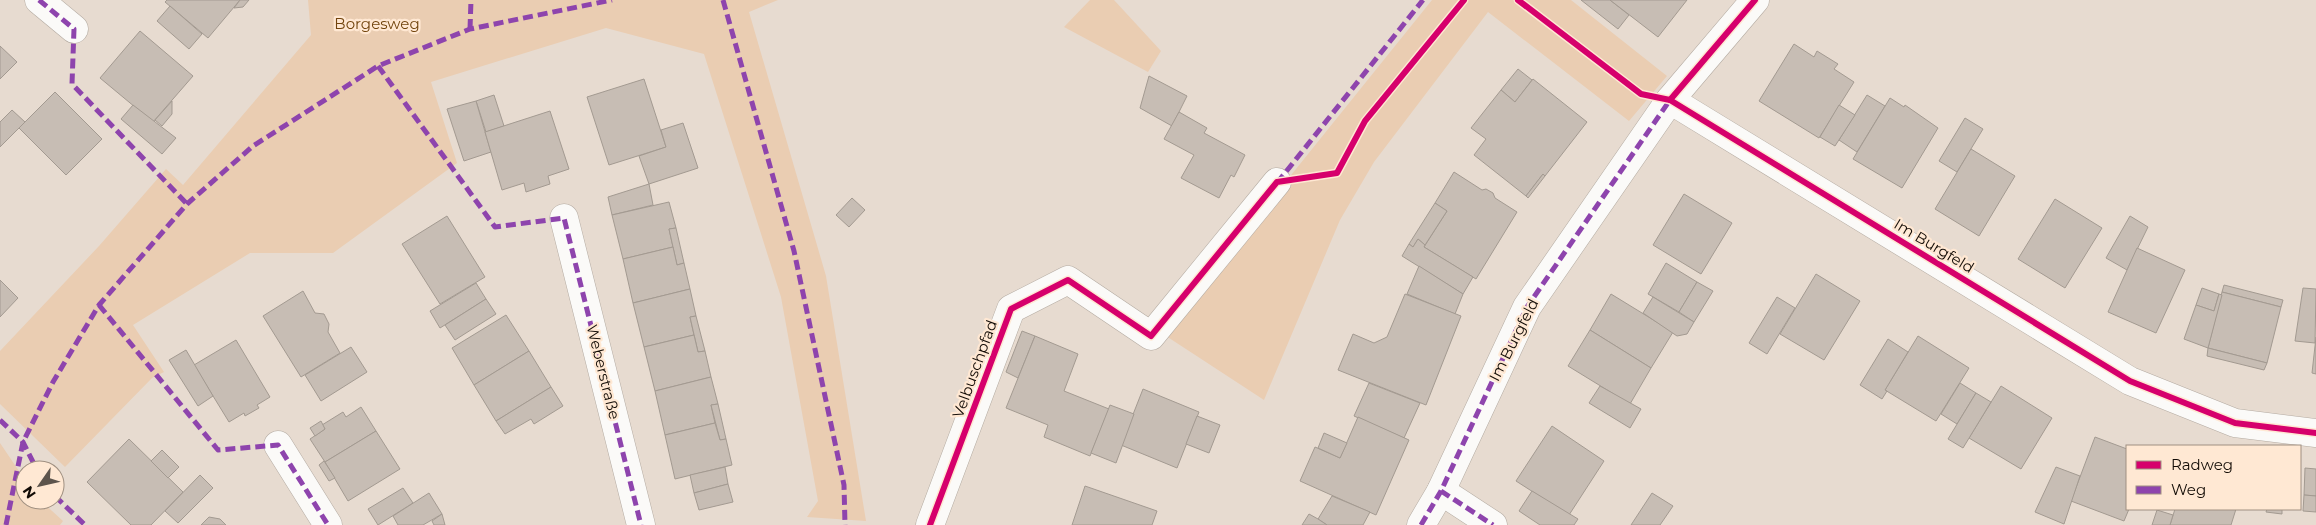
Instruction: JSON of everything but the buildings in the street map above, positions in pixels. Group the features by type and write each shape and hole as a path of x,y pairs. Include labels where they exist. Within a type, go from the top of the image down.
{"street":[{"path":"39,0 74,29"},
{"name":"Im Burgfeld","path":"1422,525 1441,491 1527,307 1670,100 1755,0"},
{"name":"Im Burgfeld","path":"1670,100 2130,381 2235,423 2316,433"},
{"name":"Velbuschpfad","path":"930,525 1011,309 1068,280 1151,336 1278,182"},
{"name":"Weberstraße","path":"564,218 641,525"},
{"path":"278,445 328,525"},
{"path":"1441,491 1493,525"}],"green space":[{"name":"Borgesweg","path":"308,0 778,0 749,12 826,276 866,521 807,517 818,501 781,297 704,54 606,28 431,82 457,163 333,253 250,253 133,325 164,372 152,378 65,467 65,460 58,460 0,404 0,351 99,246 166,169 183,185 311,35"},
{"path":"1090,0 1114,0 1161,51 1148,72 1064,27"},
{"path":"1432,0 1571,0 1667,76 1629,121 1488,12 1374,162 1340,220 1264,400 1163,334"},
{"path":"0,443 15,465 15,510 51,510 63,521 60,525 0,525"}],"marked path":[{"path":"39,0 74,29 72,84 187,204"},
{"path":"470,29 471,0"},
{"path":"6,525 23,442 53,382 99,305 187,204 253,146 378,66 470,29 612,0"},
{"path":"723,0 794,251 844,485 845,525"},
{"path":"1277,183 1423,0"},
{"path":"378,66 495,227 564,218 641,525"},
{"path":"1421,525 1441,491 1527,307 1670,100 1667,99"},
{"path":"99,305 218,450 278,445 328,525"},
{"path":"0,420 23,442 32,460"},
{"path":"1441,491 1493,525"},
{"path":"65,506 85,525"}],"cycle path":[{"path":"930,525 1011,309 1068,280 1151,336 1277,182 1337,173 1365,121 1464,0"},
{"path":"1518,0 1641,94 1670,100"},
{"path":"1755,0 1670,100 2130,381 2235,423 2316,433"}]}
